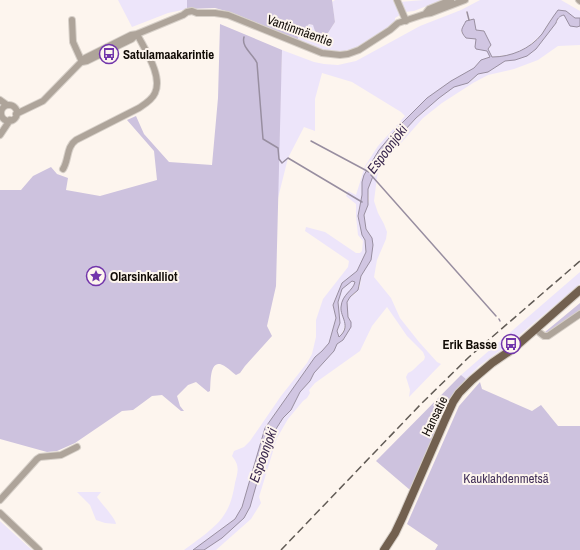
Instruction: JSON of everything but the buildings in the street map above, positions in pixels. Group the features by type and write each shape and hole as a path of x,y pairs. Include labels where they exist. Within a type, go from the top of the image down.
{"main road":[{"name":"Hansatie","path":"384,550 395,533 453,402 459,393 487,368 514,348 580,290"}],"street":[{"path":"397,0 406,21"},
{"name":"Vantinmäentie","path":"425,14 429,9 452,0"},
{"name":"Vantinmäentie","path":"15,111 43,101 82,62 132,39 137,34 187,12 215,13 232,16 322,53 348,54 359,50 390,30 398,23 431,13 464,0"},
{"path":"72,20 73,42 82,62"},
{"path":"63,169 67,163 71,143 139,108 149,102 155,94 157,86 156,73 137,34"},
{"path":"0,100 11,106 15,111 14,118 10,120 0,135"},
{"path":"0,127 1,111 7,105"},
{"path":"1,111 5,120 10,120"},
{"path":"535,329 544,336 548,336 580,314"},
{"path":"0,500 37,459 40,457 61,455 77,447"},
{"path":"0,514 39,550"}],"shaded area":[{"path":"118,0 187,0 187,9 168,13 132,27"},
{"path":"335,0 394,0 400,15 395,18 395,22 370,40 353,49 334,52 323,51 298,40 298,37 309,24 313,25 326,36 335,22 332,2"},
{"path":"442,0 414,11 405,12 399,2"},
{"path":"480,0 561,0 580,11 580,18 575,18 566,11 551,19 541,35 527,47 513,54 492,57 488,49 491,46 483,30 476,30 474,19 470,19 467,11 466,12 468,19 461,32 466,38 477,39 490,57 485,58 474,68 451,81 427,98 399,126 379,150 364,175 362,182 362,195 358,216 362,235 365,240 366,252 357,271 342,283 333,305 336,318 329,343 315,357 265,428 242,507 235,519 193,550 184,550 221,520 231,499 237,472 237,466 232,456 234,451 244,447 250,441 281,396 307,363 312,354 316,337 316,320 323,299 348,267 349,261 305,231 306,227 325,232 356,253 360,253 362,251 363,241 358,235 356,204 346,196 348,191 356,195 365,166 378,146 405,116 401,112 352,82 322,73 315,99 315,131 304,127 288,158 277,202 282,50 314,62 324,64 338,65 356,61 420,26 461,10"},
{"path":"561,15 564,15 577,27 580,26 580,45 558,46 538,60 514,69 488,75 473,83 442,103 423,118 385,161 379,170 374,201 387,232 386,239 377,260 374,277 391,298 400,318 419,342 437,362 441,364 409,397 410,390 406,377 408,373 424,360 425,357 423,352 407,336 387,307 372,326 360,351 315,383 309,390 310,393 307,398 288,419 277,438 259,497 261,503 251,519 216,550 204,550 248,511 267,446 275,429 291,410 300,392 310,381 314,373 334,351 337,344 343,340 351,327 351,322 348,317 347,302 360,286 361,276 371,260 371,236 366,229 364,215 369,199 368,189 375,170 386,153 410,124 439,98 454,87 472,80 478,74 488,72 505,61 515,60 527,56 536,49"},
{"path":"580,272 580,284 509,344 479,366 466,379 461,375"},
{"path":"352,281 355,282 354,286 345,297 342,304 345,324 339,337 337,331 339,327 338,301 342,289"},
{"path":"77,492 101,492 97,497 116,524 96,520 90,505"},
{"path":"0,521 32,550 0,550"}],"green space":[{"path":"187,0 332,0 335,22 326,36 317,37 313,25 309,24 298,37 298,40 233,13 215,8 187,9"},
{"path":"220,24 282,50 276,286 267,326 272,336 240,373 236,375 226,367 216,364 211,374 210,391 208,392 196,382 188,385 177,396 180,406 184,411 181,411 162,395 152,396 133,410 122,411 75,443 57,451 47,452 0,439 0,190 21,190 33,176 51,167 57,174 68,178 66,190 100,196 157,180 154,151 127,120 136,116 144,134 169,162 212,165 218,98"},
{"path":"580,303 580,311 548,333 545,332"},
{"path":"461,375 466,379 448,401 410,490 376,461"},
{"name":"Kauklahdenmetsä","path":"480,382 482,389 532,411 541,405 558,426 580,426 580,550 435,550 438,545 407,524 459,406"}],"water":[{"name":"Espoonjoki","path":"558,10 566,11 575,18 580,18 580,26 570,26 564,15 561,16 536,49 527,56 515,60 505,61 488,72 478,74 468,83 454,87 416,118 392,144 375,171 368,189 368,205 364,215 366,229 372,238 373,245 371,260 361,276 358,290 347,302 348,317 351,322 351,327 343,340 337,344 334,351 314,373 310,381 300,392 291,410 283,418 269,440 250,507 244,518 222,538 204,550 193,550 235,519 242,507 265,428 315,357 329,343 336,318 333,305 342,283 357,271 366,252 365,240 362,235 358,216 362,195 362,182 364,175 379,150 399,126 427,98 451,81 474,68 481,60 490,57 487,51 476,49 476,39 466,38 462,33 466,21 474,19 476,30 484,31 491,45 488,49 492,57 499,57 513,54 532,44 542,34","holes":["352,281 355,282 343,299 341,311 345,329 339,337 337,331 340,323 338,302 342,289"]}],"waterway":[{"path":"467,12 469,20"},
{"path":"244,37 244,44 257,63 263,139 278,148 279,159 282,163 288,158 362,202"},
{"name":"Espoonjoki","path":"311,141 369,172"},
{"name":"Espoonjoki","path":"371,175 496,316"}],"railway":[{"path":"281,550 420,405 469,357 580,261"}],"place":[{"name":"Satulamaakarintie","path":"109,54"},
{"name":"Olarsinkalliot","path":"96,276"},
{"name":"Erik Basse","path":"511,344"}]}
